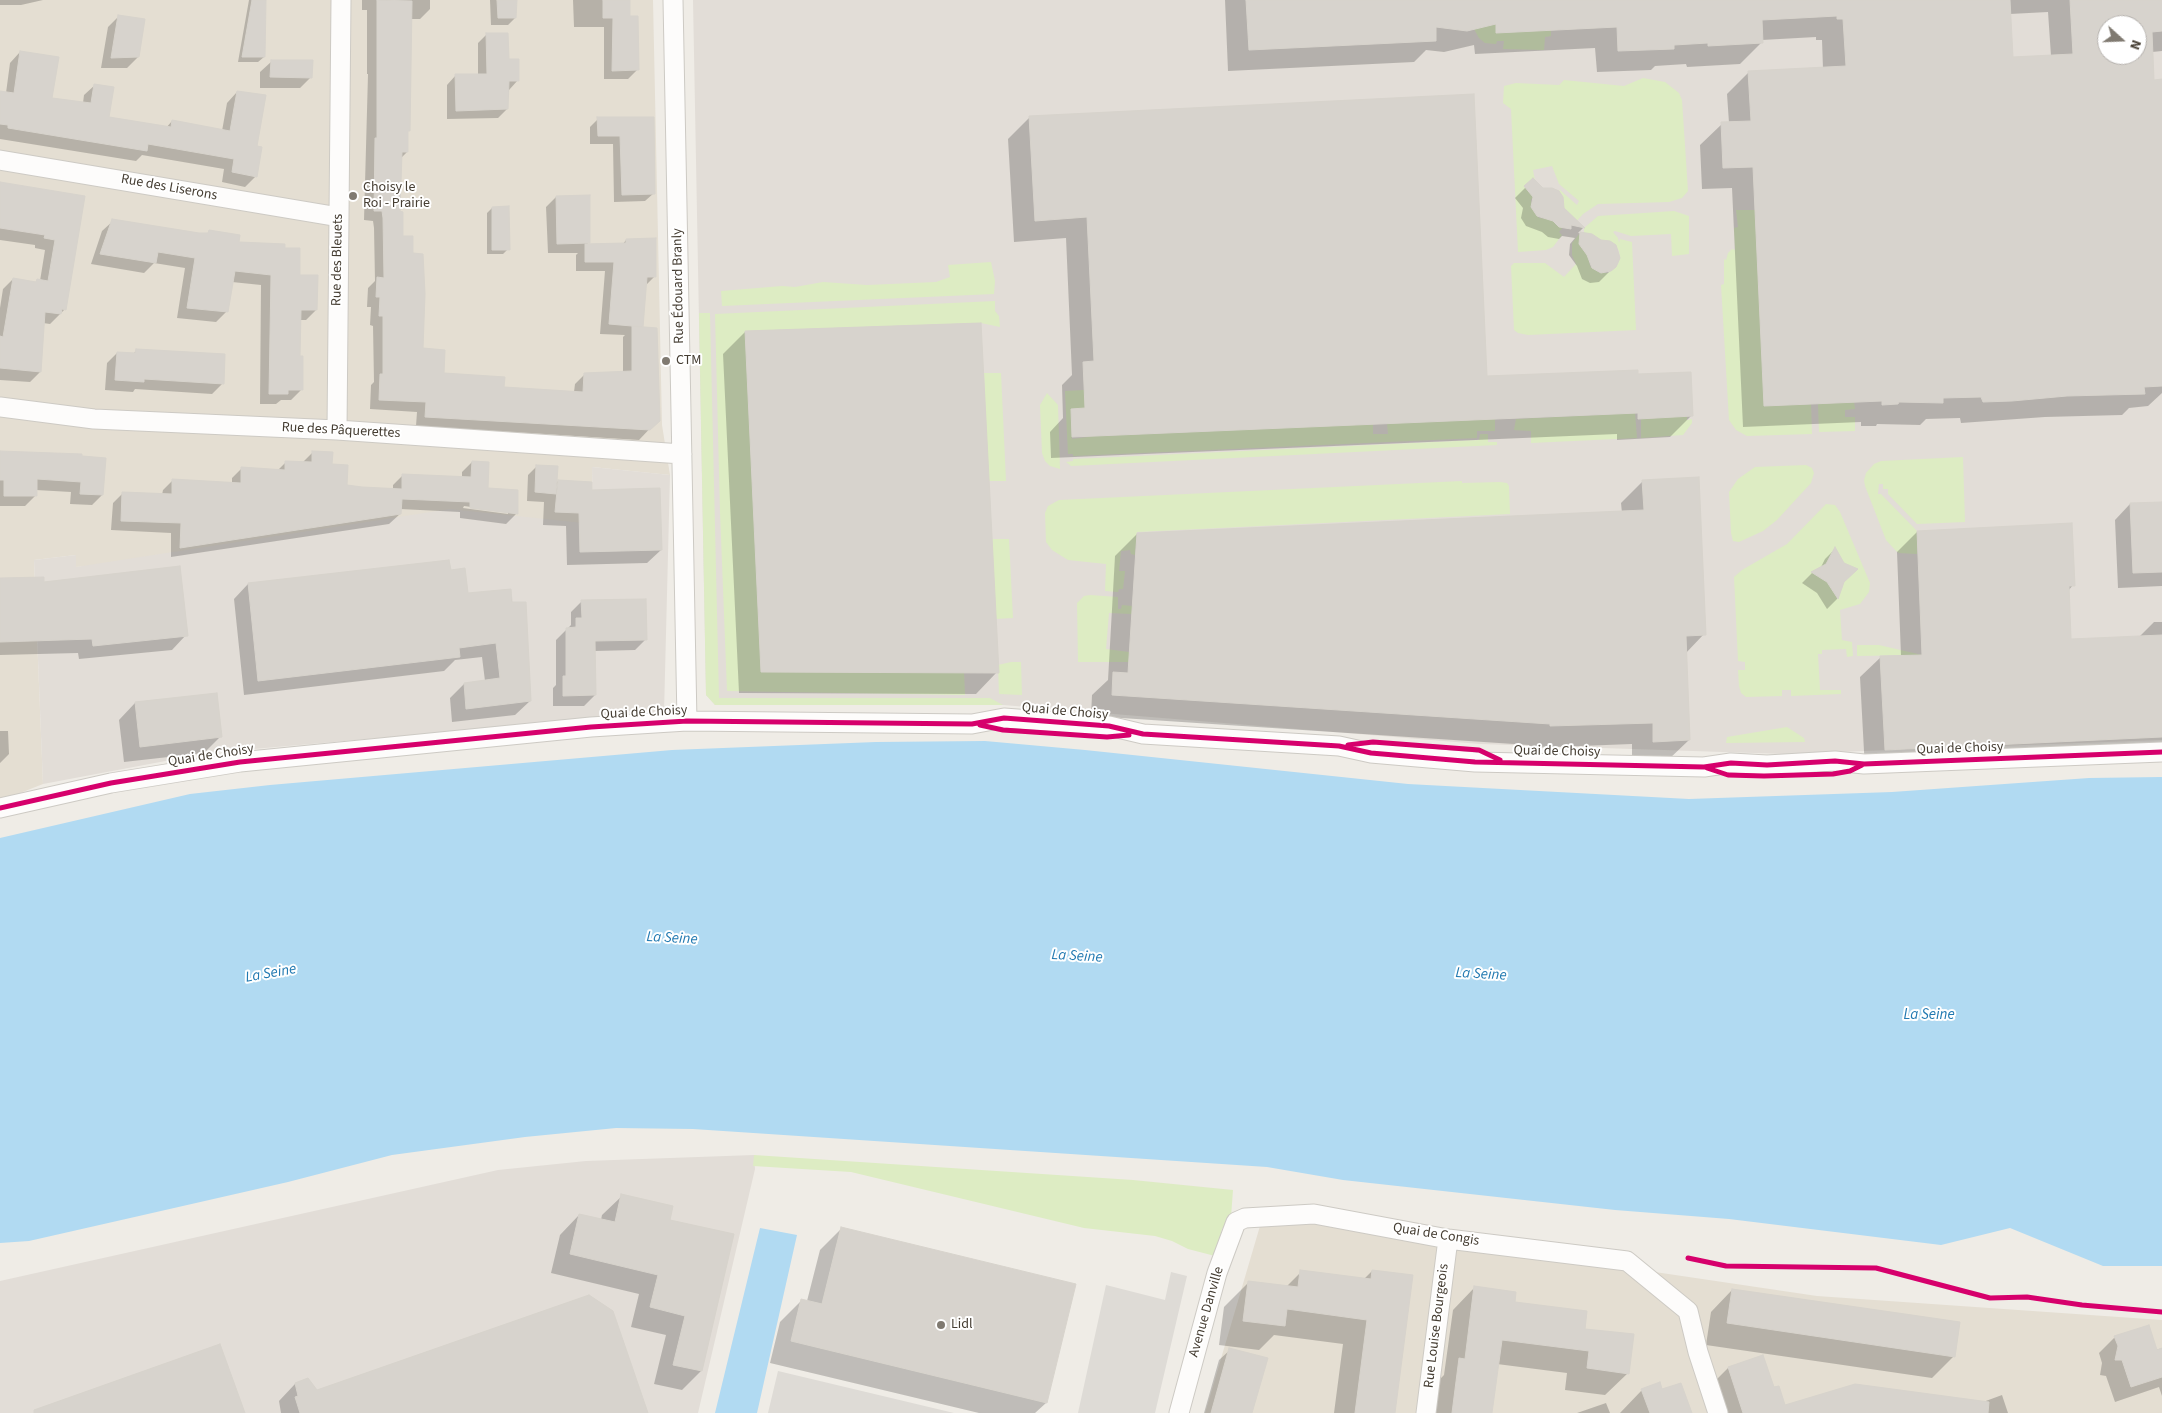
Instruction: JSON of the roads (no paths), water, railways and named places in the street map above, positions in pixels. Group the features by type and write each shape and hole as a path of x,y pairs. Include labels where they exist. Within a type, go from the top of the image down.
{"street":[{"name":"Rue des Bleuets","path":"337,430 341,0"},
{"name":"Rue Édouard Branly","path":"673,0 687,721"},
{"name":"Rue des Liserons","path":"0,160 339,217"},
{"name":"Rue des Pâquerettes","path":"0,408 94,420 337,430 682,454"},
{"name":"Quai de Choisy","path":"0,808 111,784 240,762 592,727 687,721 972,724 1004,718 1109,726 1143,734 1339,746 1371,753 1475,762 1704,767 1731,763 1767,765 1835,761 1864,764 2162,752"},
{"name":"Quai de Congis","path":"1245,1218 1314,1214 1448,1239 1627,1260 1688,1311 1698,1352 1718,1413"},
{"name":"Avenue Danville","path":"1179,1413 1217,1273 1232,1228 1236,1222 1245,1218"},
{"name":"Rue Louise Bourgeois","path":"1426,1413 1448,1239"}],"water":[{"name":"La Seine","path":"985,741 1408,784 1689,799 1892,792 2089,778 2162,777 2162,1266 2103,1266 2010,1228 1941,1245 1729,1219 1615,1210 1343,1180 1267,1167 693,1129 616,1128 525,1137 392,1155 288,1182 29,1241 0,1243 0,838 190,794 270,785 672,750 876,742"},
{"path":"760,1228 797,1235 757,1413 715,1413"}],"place":[{"name":"Choisy le Roi - Prairie","path":"353,196"},
{"name":"CTM","path":"666,361"},
{"name":"Lidl","path":"941,1325"}]}
